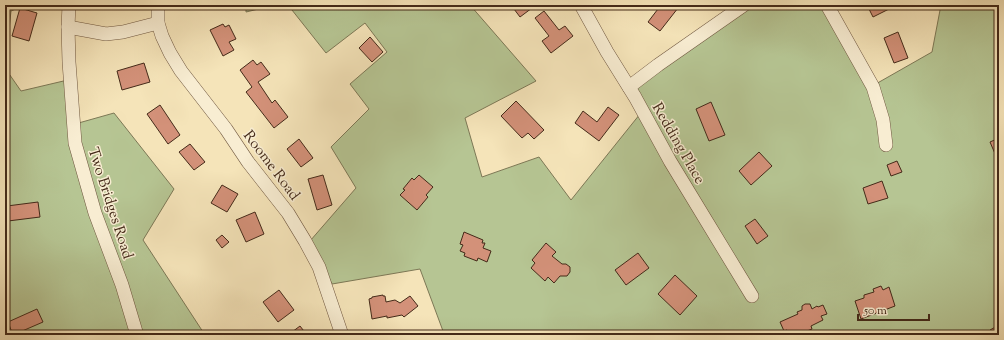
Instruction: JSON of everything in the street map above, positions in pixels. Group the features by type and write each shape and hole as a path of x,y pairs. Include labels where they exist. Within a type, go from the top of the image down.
{"street":[{"name":"Two Bridges Road","path":"69,5 69,62 75,144 94,213 122,285 138,335"},
{"name":"Roome Road","path":"158,5 158,23 162,36 181,71 226,129 248,162 288,213 306,241 319,267 342,335"},
{"name":"Redding Place","path":"581,5 670,161 752,296"},
{"path":"629,87 744,5"},
{"path":"827,5 873,87 883,120 886,145"},
{"path":"68,27 106,34 123,32 158,23"}],"green space":[{"path":"5,5 25,5 11,11 5,68"},
{"path":"246,5 275,5 246,12"},
{"path":"288,5 470,5 536,81 465,118 482,177 539,157 571,200 644,109 631,85 742,5 827,5 874,85 932,52 941,5 999,5 999,335 486,335 483,331 443,331 420,269 332,284 310,241 356,188 331,147 369,109 350,84 387,52 365,23 326,53"},
{"path":"5,68 21,91 72,79 75,124 114,113 174,189 143,240 205,335 5,335"}],"building":[{"path":"511,5 536,5 520,17"},
{"path":"661,5 674,5 678,8 660,31 648,22"},
{"path":"867,5 897,5 873,17"},
{"path":"20,8 37,13 29,41 12,36"},
{"path":"544,11 559,30 565,26 573,36 551,53 542,41 549,36 535,18"},
{"path":"223,24 225,27 229,25 236,39 229,42 234,50 223,56 210,30"},
{"path":"898,32 908,58 894,63 884,38"},
{"path":"370,37 383,52 372,62 359,48"},
{"path":"253,60 257,65 261,62 270,74 258,82 272,103 275,100 288,117 274,128 246,92 252,87 240,70"},
{"path":"144,63 150,82 122,90 117,71"},
{"path":"516,101 544,130 534,139 528,133 522,138 501,116"},
{"path":"711,102 725,135 709,141 696,109"},
{"path":"160,105 180,135 168,144 147,114"},
{"path":"608,107 619,115 599,141 575,123 583,111 597,122"},
{"path":"999,138 999,163 990,142"},
{"path":"299,139 313,158 301,167 287,149"},
{"path":"190,144 205,162 194,170 179,152"},
{"path":"759,152 772,166 751,185 739,171"},
{"path":"897,161 902,172 891,176 887,165"},
{"path":"323,175 332,205 317,210 308,179"},
{"path":"419,175 433,187 426,195 428,197 417,210 400,195 405,190 403,189 412,178 414,180"},
{"path":"882,181 888,198 868,204 863,188"},
{"path":"222,185 238,194 227,212 211,203"},
{"path":"38,202 40,217 8,221 7,206"},
{"path":"255,212 264,234 246,242 236,220"},
{"path":"755,219 768,236 757,244 745,226"},
{"path":"464,232 483,240 482,243 485,243 483,248 491,251 487,262 478,258 477,261 464,256 465,253 460,251 463,245 460,244"},
{"path":"222,235 229,242 222,248 216,240"},
{"path":"546,243 556,252 552,256 562,264 566,264 570,267 570,272 567,276 560,276 554,283 548,277 545,281 531,268 535,263 532,260"},
{"path":"638,253 649,268 626,285 615,270"},
{"path":"675,275 697,296 680,315 658,294"},
{"path":"881,286 883,290 889,287 895,306 861,319 855,301 864,298 864,295 874,292 873,289"},
{"path":"279,290 294,310 278,322 263,302"},
{"path":"383,295 385,296 386,302 395,300 400,303 410,296 418,306 404,317 402,315 372,319 369,299"},
{"path":"805,304 810,304 812,309 823,305 827,314 821,316 823,320 811,326 812,329 797,335 789,335 787,330 784,331 780,322 798,314 797,312 802,310 802,306"},
{"path":"37,309 43,322 13,335 8,322"},
{"path":"999,325 999,335 993,335 990,330"},
{"path":"300,326 307,335 288,335"}]}
